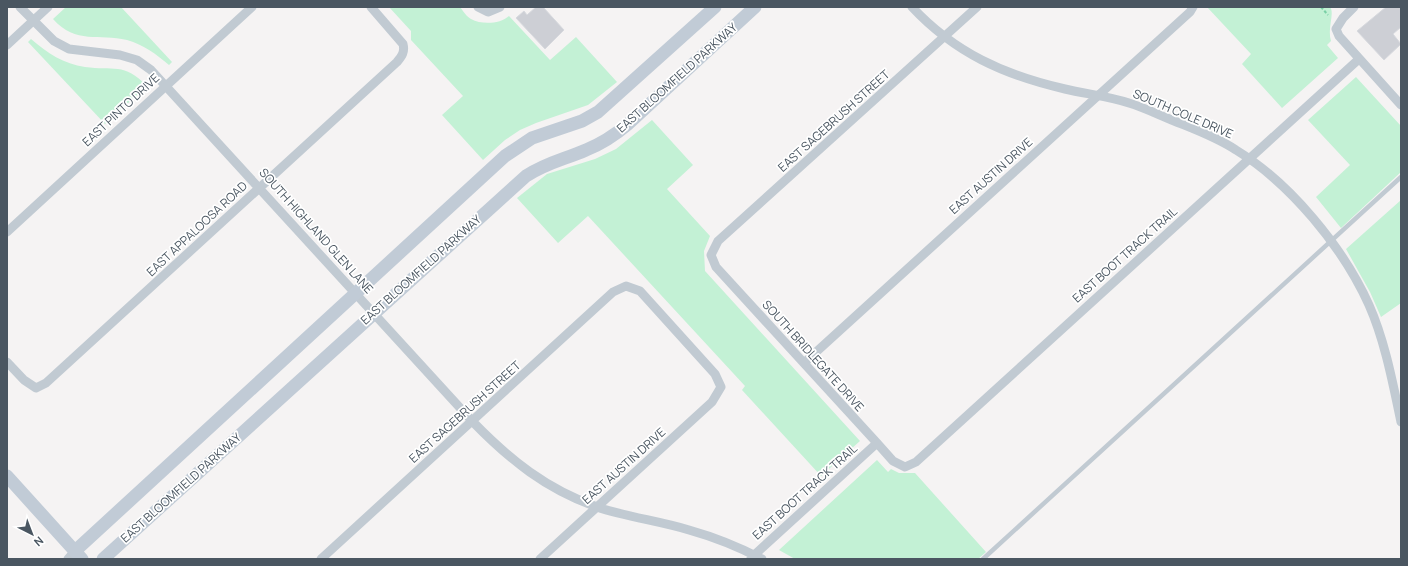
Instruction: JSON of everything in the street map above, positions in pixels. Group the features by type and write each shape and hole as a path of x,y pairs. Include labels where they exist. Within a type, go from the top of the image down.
{"street":[{"name":"SOUTH HIGHLAND GLEN LANE","path":"20,7 54,41 69,49 120,55 137,60 152,70 473,422 499,449 531,475 597,507 690,530 730,543 756,558"},
{"path":"7,45 48,7"},
{"name":"EAST PINTO DRIVE","path":"7,232 252,7"},
{"name":"EAST APPALOOSA ROAD","path":"7,362 24,380 36,388 46,383 397,62 404,49 400,38 371,7"},
{"path":"478,7 488,12 500,7"},
{"name":"EAST BLOOMFIELD PARKWAY","path":"75,556 505,156 532,138 582,121 598,112 715,7"},
{"name":"EAST BLOOMFIELD PARKWAY","path":"103,559 526,176 549,163 585,151 628,124 755,7"},
{"name":"SOUTH COLE DRIVE","path":"912,7 944,37 995,67 1039,82 1130,103 1217,138 1249,158 1290,193 1332,241 1369,305 1388,362 1400,415"},
{"name":"EAST SAGEBRUSH STREET","path":"711,255 718,241 977,7"},
{"name":"EAST AUSTIN DRIVE","path":"804,363 1190,12 1193,7"},
{"path":"1354,7 1343,18 1336,29 1339,36 1401,105"},
{"name":"EAST BOOT TRACK TRAIL","path":"905,467 916,462 1359,59"},
{"name":"SOUTH BRIDLEGATE DRIVE","path":"711,255 716,268 893,461 905,467"},
{"name":"EAST SAGEBRUSH STREET","path":"321,559 473,422 613,292 626,286 640,291 715,374 721,387"},
{"name":"EAST AUSTIN DRIVE","path":"540,559 712,402 721,387"},
{"name":"EAST BOOT TRACK TRAIL","path":"756,558 877,443"},
{"path":"7,476 75,556"}],"lane":[{"path":"983,559 1401,177"}],"path":[{"path":"1321,7 1328,15"}],"green space":[{"path":"66,7 121,7 172,62 169,65 150,50 127,40 117,38 88,37 70,32 53,19"},
{"path":"389,7 460,7 470,18 475,21 485,23 501,21 509,16 550,60 576,37 617,82 588,105 520,130 505,140 483,160 442,115 463,96 411,40 411,31"},
{"path":"1207,7 1330,7 1332,13 1330,31 1331,41 1327,45 1338,58 1282,108 1242,64 1251,54"},
{"path":"31,39 43,49 63,61 77,66 125,70 139,78 147,86 105,124 28,42"},
{"path":"1356,77 1401,126 1401,172 1341,228 1316,197 1350,165 1308,120"},
{"path":"652,120 693,165 667,189 710,236 704,251 705,271 860,441 821,476 742,390 745,386 588,216 558,243 517,198 547,174 595,159 616,149"},
{"path":"1401,200 1401,303 1381,317 1370,292 1346,249"},
{"path":"877,460 888,472 891,469 899,473 915,473 986,552 978,559 795,559 779,550"}],"building":[{"path":"536,7 543,7 564,30 545,49 516,18 524,11 527,15"},
{"path":"1386,7 1401,7 1401,27 1393,34 1401,44 1384,60 1357,31"}]}
